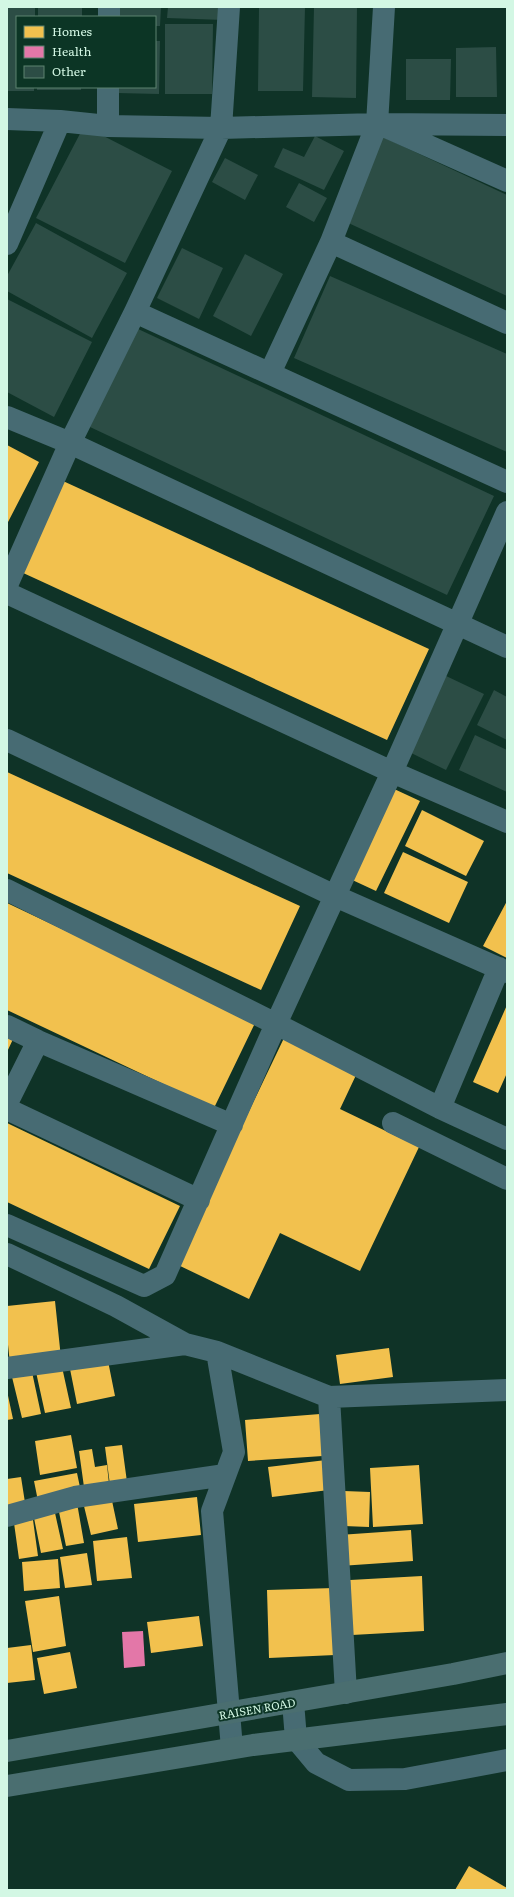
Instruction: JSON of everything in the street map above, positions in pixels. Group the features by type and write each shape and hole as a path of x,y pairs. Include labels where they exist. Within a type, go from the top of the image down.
{"main road":[{"name":"RAISEN ROAD","path":"7,1751 346,1693 507,1663"},
{"path":"7,1786 232,1748 507,1714"}],"street":[{"path":"7,585 70,443 135,312 221,128 229,7"},
{"path":"270,373 331,242 377,124 384,7"},
{"path":"108,88 108,126"},
{"path":"7,120 60,121 108,126 221,128 377,124 507,125"},
{"path":"7,244 60,121"},
{"path":"377,124 507,181"},
{"path":"331,242 507,323"},
{"path":"135,312 507,482"},
{"path":"7,417 70,443 507,647"},
{"path":"7,1225 144,1286 165,1275 276,1024 392,772 507,512"},
{"path":"7,593 392,772 507,822"},
{"path":"7,740 335,896 503,970 440,1108"},
{"path":"7,890 276,1024 440,1108 507,1139"},
{"path":"7,1026 38,1041 232,1125"},
{"path":"7,1103 38,1041"},
{"path":"7,1109 199,1200"},
{"path":"393,1123 507,1180"},
{"path":"7,1254 116,1306 185,1344 217,1352 329,1398 507,1390"},
{"path":"7,1368 185,1344"},
{"path":"217,1352 234,1452 212,1511 232,1748"},
{"path":"329,1398 346,1693"},
{"path":"7,1516 75,1497 225,1475"},
{"path":"293,1702 296,1739 316,1764 349,1780 405,1779 507,1760"}],"building: Homes":[{"path":"7,445 39,462 7,524"},
{"path":"63,481 429,649 387,740 21,572"},
{"path":"7,772 300,906 261,990 7,873"},
{"path":"392,788 420,801 376,891 348,878"},
{"path":"422,810 484,841 466,876 405,846"},
{"path":"403,852 468,882 449,923 384,893"},
{"path":"507,901 507,958 483,946"},
{"path":"7,903 256,1021 214,1108 7,1010"},
{"path":"507,1005 507,1073 498,1093 473,1082"},
{"path":"7,1033 14,1037 7,1052"},
{"path":"284,1038 357,1073 340,1109 419,1147 360,1271 280,1233 249,1299 176,1264"},
{"path":"7,1123 180,1206 149,1269 7,1202"},
{"path":"55,1301 61,1358 10,1364 7,1335 7,1306"},
{"path":"389,1348 393,1377 340,1384 336,1355"},
{"path":"108,1361 115,1396 77,1404 70,1369"},
{"path":"62,1367 71,1408 45,1413 36,1372"},
{"path":"32,1372 41,1414 22,1418 12,1377"},
{"path":"7,1391 13,1419 7,1420"},
{"path":"320,1414 323,1456 248,1461 245,1420"},
{"path":"71,1435 77,1468 40,1475 35,1441"},
{"path":"122,1445 127,1482 110,1485 105,1447"},
{"path":"92,1449 95,1467 107,1465 109,1484 84,1487 79,1451"},
{"path":"326,1460 329,1490 272,1497 268,1467"},
{"path":"419,1465 423,1524 373,1527 370,1468"},
{"path":"77,1473 81,1492 38,1501 34,1481"},
{"path":"21,1477 26,1509 7,1512 7,1479"},
{"path":"344,1491 370,1492 369,1527 344,1526"},
{"path":"111,1496 118,1529 91,1535 83,1502"},
{"path":"197,1497 201,1535 138,1542 134,1504"},
{"path":"77,1503 84,1543 66,1546 58,1507"},
{"path":"55,1513 63,1549 41,1553 34,1518"},
{"path":"33,1520 38,1556 19,1559 14,1523"},
{"path":"411,1530 413,1561 340,1566 339,1535"},
{"path":"127,1537 132,1578 97,1581 93,1541"},
{"path":"87,1553 92,1585 65,1588 60,1557"},
{"path":"58,1559 60,1588 24,1591 22,1562"},
{"path":"422,1576 424,1631 352,1635 350,1580"},
{"path":"334,1588 335,1655 269,1658 267,1590"},
{"path":"59,1596 66,1646 33,1652 25,1601"},
{"path":"199,1616 203,1646 151,1653 147,1622"},
{"path":"31,1645 35,1680 7,1683 7,1648"},
{"path":"70,1652 77,1688 44,1694 37,1658"},
{"path":"469,1866 507,1888 507,1890 455,1890"}],"building: Health":[{"path":"143,1631 145,1666 124,1668 122,1632"}],"building: Other":[{"path":"7,7 35,7 35,16 16,16 16,88 34,88 34,91 7,91"},
{"path":"38,7 82,7 82,16 38,16"},
{"path":"117,7 161,7 160,26 156,26 156,16 116,16"},
{"path":"168,7 224,7 224,20 167,18"},
{"path":"259,7 305,7 303,91 258,91"},
{"path":"314,7 357,7 356,98 312,97"},
{"path":"165,24 213,24 212,94 165,94"},
{"path":"156,41 160,41 159,94 117,93 117,88 156,88"},
{"path":"496,47 497,97 456,97 456,48"},
{"path":"406,59 451,59 450,100 406,100"},
{"path":"37,88 81,88 81,90 37,90"},
{"path":"84,126 172,171 125,263 36,218"},
{"path":"315,136 344,151 324,190 274,167 283,148 304,157"},
{"path":"383,137 507,195 507,296 344,221"},
{"path":"225,158 258,175 245,200 212,182"},
{"path":"299,183 327,198 314,222 286,207"},
{"path":"36,223 127,273 92,338 7,291 7,276"},
{"path":"182,248 223,268 199,319 157,298"},
{"path":"245,254 283,274 251,336 213,316"},
{"path":"330,276 507,354 507,452 294,358"},
{"path":"7,299 92,342 54,417 7,392"},
{"path":"136,328 494,496 447,595 90,427"},
{"path":"444,675 484,694 446,770 407,751"},
{"path":"494,690 507,697 507,740 477,725"},
{"path":"475,735 507,750 507,792 459,770"}]}
